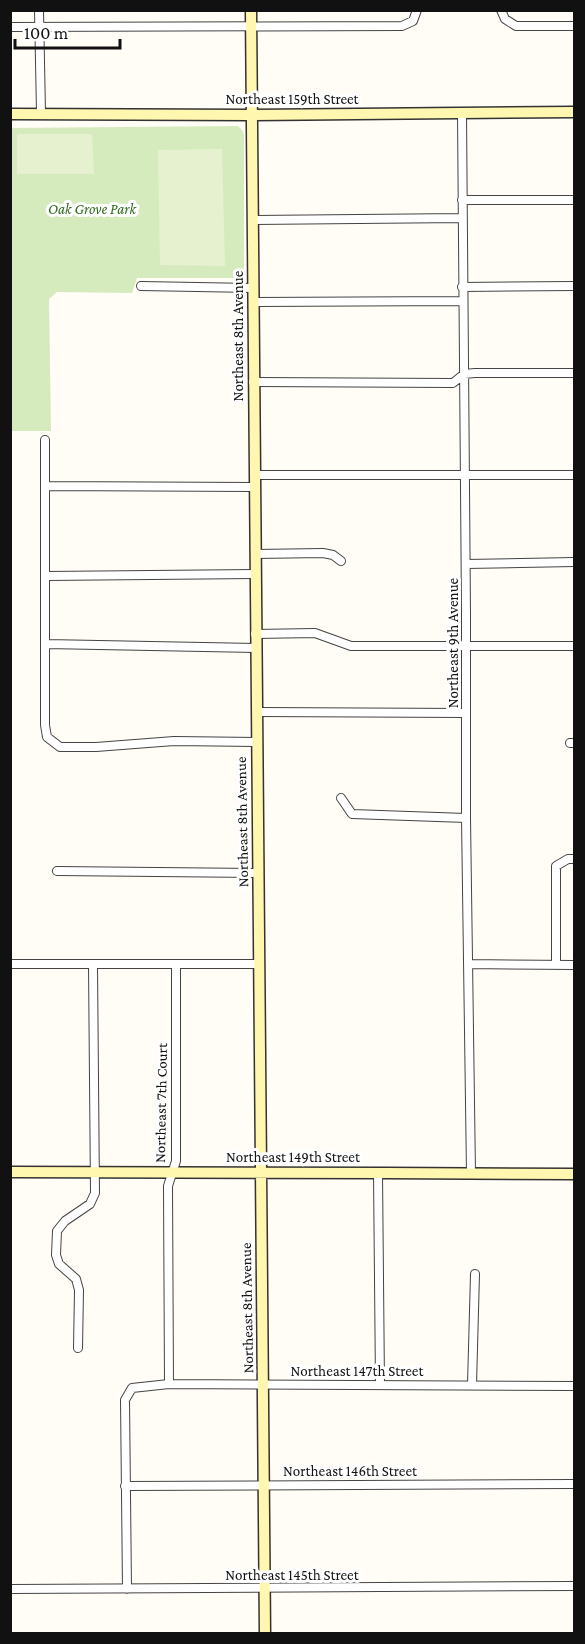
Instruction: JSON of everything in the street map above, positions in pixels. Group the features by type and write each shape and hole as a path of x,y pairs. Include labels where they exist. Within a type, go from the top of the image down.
{"street":[{"path":"39,10 40,113"},
{"name":"Northeast 8th Avenue","path":"251,10 265,1634"},
{"path":"10,27 402,26 413,21 417,10"},
{"path":"501,10 505,19 516,26 574,26"},
{"name":"Northeast 159th Street","path":"10,114 574,112"},
{"name":"Northeast 9th Avenue","path":"462,113 466,818 471,1173"},
{"path":"462,200 574,200"},
{"path":"253,220 462,218"},
{"path":"141,286 253,288"},
{"path":"462,286 574,286"},
{"path":"253,302 462,301"},
{"path":"253,382 453,383 464,374 574,373"},
{"path":"45,440 45,724 47,737 60,747 96,747 174,741 256,742"},
{"path":"254,475 574,475"},
{"path":"45,486 254,487"},
{"path":"255,554 324,553 333,555 341,561"},
{"path":"466,564 574,562"},
{"path":"46,576 255,574"},
{"path":"255,634 315,633 351,646 574,646"},
{"path":"46,644 255,648"},
{"path":"257,712 466,713"},
{"path":"341,798 352,814 466,818"},
{"path":"556,964 556,866 571,859"},
{"path":"57,871 258,873"},
{"path":"10,964 259,964"},
{"path":"468,964 574,965"},
{"path":"78,1348 79,1290 76,1279 60,1264 56,1255 57,1232 65,1221 90,1204 95,1193 93,965"},
{"name":"Northeast 7th Court","path":"169,1384 168,1186 176,1161 176,965"},
{"name":"Northeast 149th Street","path":"10,1172 574,1173"},
{"path":"378,1173 380,1385"},
{"path":"472,1385 475,1274"},
{"name":"Northeast 147th Street","path":"125,1486 126,1400 132,1388 140,1386 169,1384 574,1386"},
{"name":"Northeast 146th Street","path":"125,1486 574,1484"},
{"path":"125,1486 127,1589"},
{"name":"Northeast 145th Street","path":"10,1589 574,1586"}],"green space":[{"name":"Oak Grove Park","path":"238,126 244,135 244,278 137,278 132,293 57,292 49,299 51,431 11,431 10,128"},
{"path":"17,134 92,134 94,174 17,174"},
{"path":"222,149 225,266 160,265 158,150"}]}
